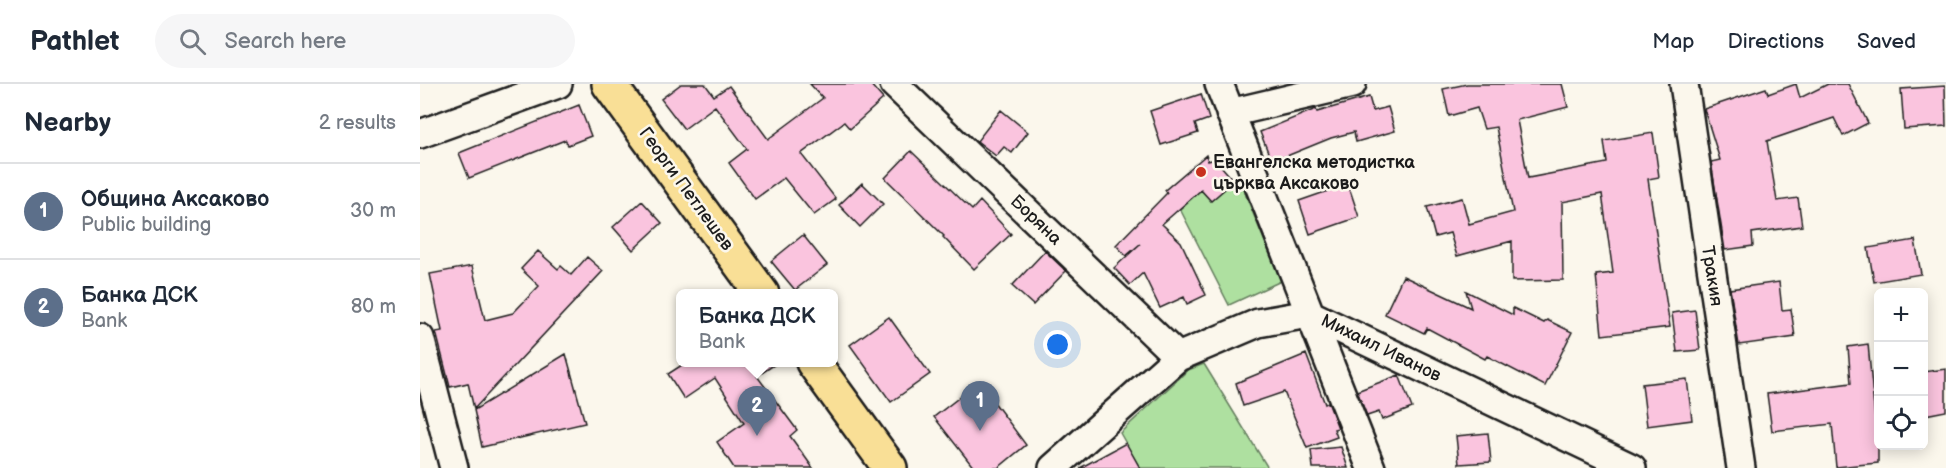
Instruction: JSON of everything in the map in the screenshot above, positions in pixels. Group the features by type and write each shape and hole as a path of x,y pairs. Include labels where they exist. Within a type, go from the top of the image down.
{"main road":[{"name":"Георги Петлешев","path":"609,84 758,289"},
{"path":"816,367 890,468"}],"street":[{"path":"420,134 558,84"},
{"name":"Боряна","path":"894,84 1178,357"},
{"path":"1219,84 1371,468"},
{"path":"1230,113 1352,84"},
{"name":"Тракия","path":"1684,84 1741,468"},
{"name":"Михаил Иванов","path":"1053,468 1178,357 1257,323 1309,314 1632,468"},
{"path":"420,338 454,468"},
{"path":"863,431 897,457 905,468"}],"green space":[{"path":"1239,179 1281,281 1229,305 1180,209 1201,190 1211,201"},
{"path":"1204,364 1268,468 1140,468 1120,433 1188,370"}],"building":[{"path":"681,84 705,84 714,96 729,86 768,139 823,98 810,84 870,84 883,99 850,129 844,122 801,154 836,199 814,215 784,178 755,199 729,163 747,149 715,106 684,129 661,99"},
{"path":"1467,84 1562,84 1568,107 1517,120 1528,178 1607,163 1604,141 1653,133 1659,177 1648,179 1670,327 1602,335 1596,275 1613,273 1602,194 1562,202 1563,280 1512,281 1512,241 1457,256 1450,233 1435,237 1427,207 1462,198 1469,224 1513,212 1496,127 1484,129 1477,108 1449,116 1443,89"},
{"path":"1796,84 1800,98 1828,84 1848,84 1868,123 1843,136 1834,118 1767,141 1777,201 1798,198 1802,226 1752,233 1753,246 1725,250 1711,162 1720,160 1704,109 1766,88 1768,94"},
{"path":"1945,86 1946,126 1904,129 1901,89"},
{"path":"1201,94 1209,119 1195,124 1198,133 1161,145 1150,111"},
{"path":"1369,97 1373,111 1388,107 1395,131 1356,142 1354,132 1331,138 1272,162 1260,132 1316,109 1317,112"},
{"path":"579,105 591,136 568,145 565,140 469,178 459,153"},
{"path":"1001,110 1028,132 1012,153 1004,147 996,156 977,141"},
{"path":"911,151 972,210 980,201 1011,234 974,269 885,178"},
{"path":"1206,155 1208,161 1215,159 1234,181 1211,201 1201,190 1162,224 1181,242 1206,295 1187,304 1184,297 1160,308 1143,273 1130,285 1114,268 1140,244 1126,256 1116,245 1167,193 1165,190"},
{"path":"862,183 883,204 860,227 839,205"},
{"path":"1348,184 1359,217 1310,234 1299,201"},
{"path":"642,201 662,223 633,250 613,227"},
{"path":"803,235 827,265 794,289 771,261"},
{"path":"1915,240 1921,274 1874,282 1868,248"},
{"path":"538,251 558,269 561,266 571,275 587,257 603,271 474,409 468,383 450,387 436,332 442,331 430,274 472,266 485,320 513,313 539,286 521,269"},
{"path":"1045,251 1066,271 1033,305 1012,286"},
{"path":"1403,276 1471,308 1466,291 1513,315 1513,308 1544,323 1547,320 1572,332 1545,386 1487,356 1485,359 1427,328 1424,333 1385,314"},
{"path":"1779,282 1782,310 1791,309 1795,337 1739,345 1730,289"},
{"path":"1695,310 1700,350 1677,352 1672,313"},
{"path":"889,317 930,374 891,402 850,345"},
{"path":"1868,344 1874,408 1874,450 1878,450 1878,463 1836,467 1832,424 1772,431 1767,394 1851,383 1848,347"},
{"path":"566,354 585,423 482,447 474,410"},
{"path":"1306,354 1325,404 1328,402 1338,428 1334,429 1337,437 1307,448 1284,392 1243,406 1236,383"},
{"path":"679,367 771,367 757,376 797,430 790,436 813,468 734,468 717,442 744,423 715,378 684,399 668,374"},
{"path":"1946,369 1946,411 1928,414 1928,371"},
{"path":"1399,375 1412,408 1382,420 1379,412 1367,416 1357,391"},
{"path":"1687,379 1692,420 1647,426 1642,384"},
{"path":"979,382 1026,445 998,468 974,468 934,417"},
{"path":"1488,433 1491,462 1459,464 1456,436"},
{"path":"1126,443 1140,468 1080,468"},
{"path":"1341,447 1348,468 1313,468 1311,450"}],"place":[{"name":"Евангелска методистка църква Аксаково","path":"1201,172"},
{"name":"Община Аксаково","path":"980,431"},
{"name":"Банка ДСК","path":"757,436"}]}
